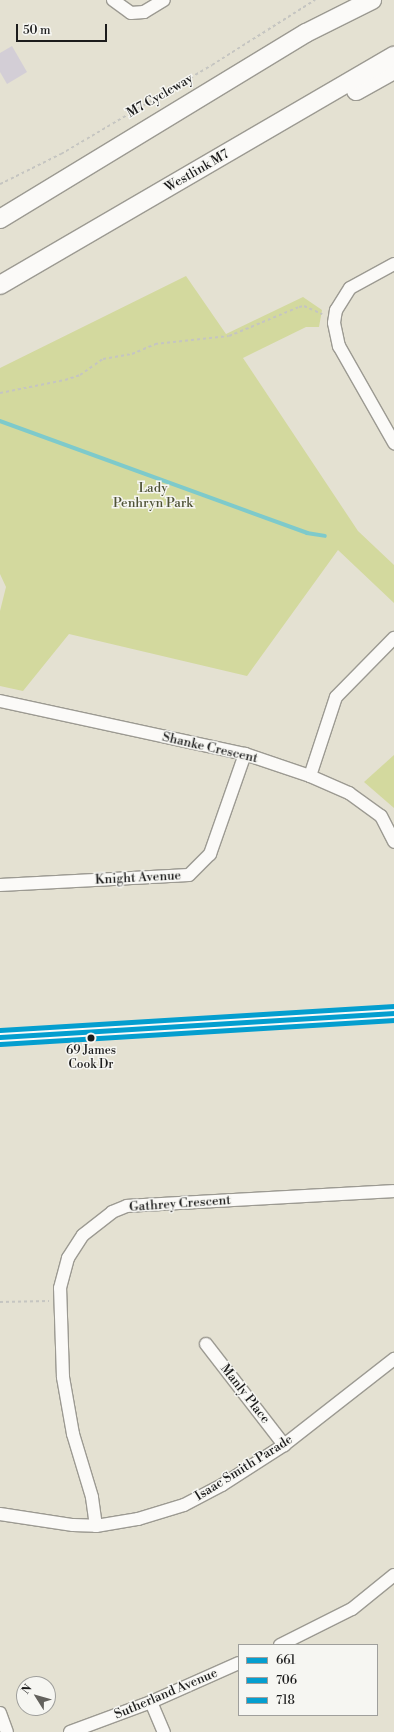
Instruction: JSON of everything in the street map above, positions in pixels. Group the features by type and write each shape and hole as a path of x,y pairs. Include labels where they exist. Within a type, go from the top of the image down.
{"highway":[{"path":"0,219 362,0"},
{"path":"306,33 372,0"},
{"name":"Westlink M7","path":"0,285 394,56"},
{"path":"237,148 394,70"}],"street":[{"path":"113,0 131,13 144,12 164,0"},
{"path":"394,264 350,288 336,310 335,329 339,346 394,443"},
{"path":"310,776 336,697 394,638"},
{"name":"Shanke Crescent","path":"0,701 245,754 310,776 349,793 381,816 394,842"},
{"name":"Knight Avenue","path":"0,885 189,875 210,854 245,754"},
{"path":"0,1037 394,1013"},
{"name":"Gathrey Crescent","path":"96,1526 92,1497 67,1407 63,1377 61,1300 63,1272 75,1245 96,1223 112,1212 127,1206 394,1192"},
{"name":"Manly Place","path":"206,1344 284,1445"},
{"name":"Isaac Smith Parade","path":"0,1514 73,1525 96,1526 138,1519 184,1505 222,1484 284,1445 394,1359"},
{"path":"282,1644 352,1609 394,1575"},
{"name":"Sutherland Avenue","path":"70,1732 151,1702 238,1663"},
{"path":"151,1702 164,1732"},
{"path":"0,1713 7,1732"}],"path":[{"name":"M7 Cycleway","path":"0,184 68,150 212,65 315,0"},
{"path":"0,393 65,380 80,375 103,359 132,354 154,344 229,336 299,307 304,306 322,314 324,307 336,310"},
{"path":"0,1302 61,1300"}],"green space":[{"name":"Lady Penhryn Park","path":"186,276 226,334 303,297 322,310 319,327 306,327 243,358 358,531 394,565 394,603 338,550 247,676 69,634 23,691 0,686 0,611 6,587 0,574 0,368"},
{"path":"394,755 394,808 364,782"}],"building":[{"path":"12,46 27,72 7,84 0,72 0,53"}],"waterway":[{"path":"0,421 307,533 325,536"}],"transit line":[{"name":"718","path":"0,1030 394,1006"},
{"name":"661","path":"0,1037 394,1013"},
{"name":"706","path":"0,1044 394,1020"}],"place":[{"name":"69 James Cook Dr","path":"91,1038"}]}
